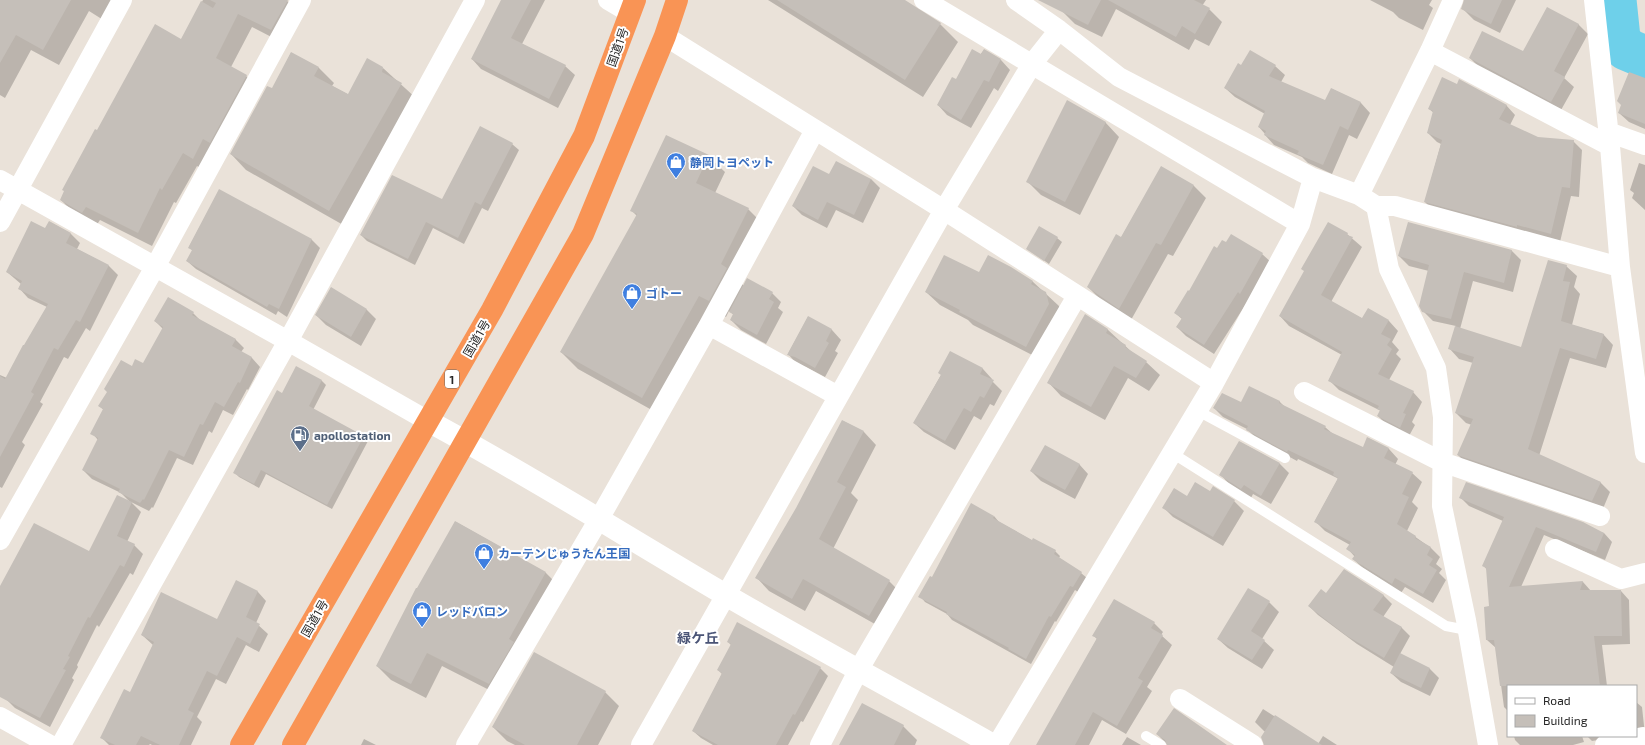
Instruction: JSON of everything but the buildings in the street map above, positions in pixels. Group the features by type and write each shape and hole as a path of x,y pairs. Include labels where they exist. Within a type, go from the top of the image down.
{"highway":[{"path":"292,745 583,234 665,36 677,0"},
{"name":"国道1号","path":"241,745 492,310 584,136 632,7"}],"street":[{"path":"0,222 122,0"},
{"path":"0,540 155,267 301,0"},
{"path":"61,745 288,341 475,0"},
{"path":"608,0 632,7"},
{"path":"924,0 1300,224"},
{"path":"1016,0 1059,30 1120,77 1313,178 1359,195 1376,206 1395,206 1620,267"},
{"path":"1359,195 1453,0"},
{"path":"1594,0 1609,139 1620,267 1639,362 1645,453"},
{"path":"641,745 725,594 944,210 1032,64 1059,30"},
{"path":"665,36 944,210 1214,383"},
{"path":"1430,50 1609,139 1645,145"},
{"path":"466,745 599,519 709,325 815,130"},
{"path":"997,745 1214,383 1300,224 1313,178"},
{"path":"0,180 465,441 725,594 993,745"},
{"path":"1376,206 1389,269 1436,368 1443,417 1442,506 1488,745"},
{"path":"820,745 859,669 1077,296"},
{"path":"709,325 838,396"},
{"path":"1304,392 1442,462 1600,516"},
{"path":"1555,549 1621,579 1645,573"},
{"path":"1180,699 1253,745"},
{"path":"0,717 50,745"},
{"path":"1604,745 1643,737"}],"lane":[{"path":"1198,411 1285,458"},
{"path":"1172,453 1446,626 1467,630"},
{"path":"1146,736 1161,745"}],"waterway":[{"path":"1615,0 1619,38 1626,49 1645,57"}],"place":[{"name":"静岡トヨペット","path":"676,179"},
{"name":"ゴトー","path":"632,310"},
{"name":"apollostation","path":"300,452"},
{"name":"カーテンじゅうたん王国","path":"484,570"},
{"name":"レッドバロン","path":"422,628"}],"district":[{"name":"緑ケ丘","path":"698,637"}]}
